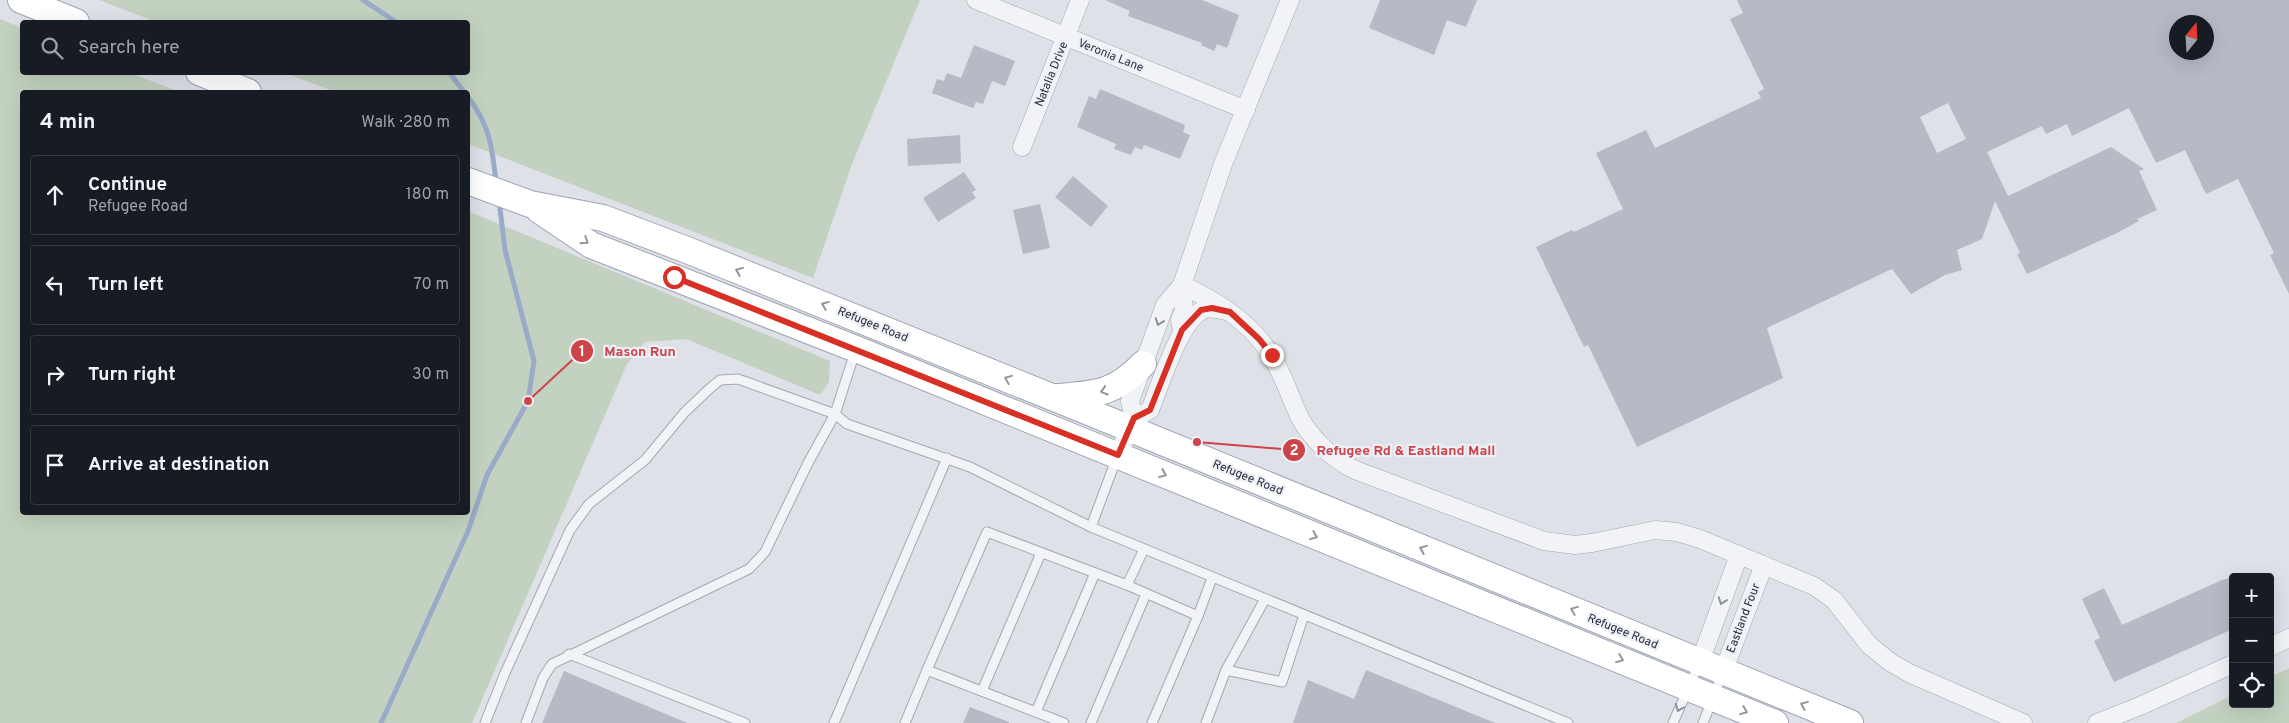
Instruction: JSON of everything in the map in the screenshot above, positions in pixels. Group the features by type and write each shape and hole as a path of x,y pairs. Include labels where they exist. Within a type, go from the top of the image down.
{"main road":[{"path":"21,0 71,20"},
{"path":"206,75 243,90"},
{"name":"Refugee Road","path":"477,184 522,200 603,218 1053,397 1132,424 1711,667 1850,723"},
{"name":"Refugee Road","path":"522,200 591,245 856,349 1775,723"},
{"path":"1053,397 1092,394 1119,386 1143,364"}],"street":[{"name":"Veronia Lane","path":"976,0 1246,110"},
{"name":"Natalia Drive","path":"1022,147 1080,0"},
{"path":"1132,424 1130,401 1143,364 1165,305 1182,285 1223,164 1290,0"},
{"path":"1182,285 1213,300 1230,312 1268,350 1279,369 1301,419 1311,434 1338,460 1363,474 1544,542 1575,545 1644,531 1661,530 1689,536 1814,586 1828,595 1869,645 1890,662 1909,673 2023,723"},
{"path":"1182,285 1184,312 1180,320 1182,330"},
{"path":"1118,455 1132,424 1150,410 1182,330 1190,324 1197,313 1205,309 1230,312"},
{"name":"Eastland Four","path":"1711,667 1739,555"},
{"name":"Eastland Four","path":"1711,667 1764,565"},
{"path":"2274,645 2289,638"},
{"path":"2097,723 2229,666"}],"lane":[{"path":"526,723 543,678 552,664 569,654 749,569 765,552 808,463 836,414 856,349"},
{"path":"485,723 505,673 570,530 589,504 645,460 684,413 708,390 720,380 738,379 836,414 847,424 970,466 1091,527 1548,719 1568,723"},
{"path":"1091,527 1118,455"},
{"path":"834,723 947,458"},
{"path":"905,723 987,532 1127,585 1198,616"},
{"path":"1127,585 1144,549"},
{"path":"982,691 1041,553"},
{"path":"1036,712 1095,573"},
{"path":"1152,723 1198,616 1212,578"},
{"path":"1091,723 1146,594"},
{"path":"1206,723 1226,670 1265,599"},
{"path":"1226,670 1282,682 1304,615"},
{"path":"569,654 745,723"},
{"path":"1673,723 1688,687 1711,667"},
{"path":"1703,723 1714,698 1711,667"},
{"path":"927,670 1064,723"}],"green space":[{"path":"99,0 920,0 852,164 813,278 470,145 470,90 331,90 290,75 470,75 470,20 151,20"},
{"path":"0,19 20,27 20,75 136,75 175,90 20,90 20,515 470,515 470,212 830,361 829,382 820,395 686,339 645,342 627,364 472,723 0,723"},
{"path":"2289,668 2289,723 2176,723 2229,697 2229,708 2274,708 2274,675"}],"building":[{"path":"1105,0 1202,0 1239,15 1227,48 1217,44 1214,51 1201,45 1202,43 1128,16 1130,11"},
{"path":"1380,0 1477,0 1466,27 1447,20 1434,55 1369,28"},
{"path":"1737,0 2289,0 2289,294 2270,255 2274,253 2238,179 2206,194 2185,150 2156,163 2129,108 2072,136 2067,124 2046,134 2042,126 1987,152 2008,196 2111,147 2144,169 2139,171 2157,210 2137,219 2139,221 2117,233 2027,274 2017,254 2020,253 1995,201 1982,239 1957,250 1962,270 1945,275 1911,294 1892,269 1767,328 1783,378 1637,447 1588,345 1584,347 1536,247 1623,209 1596,153 1646,130 1655,148 1761,98 1758,92 1764,89 1730,19 1743,13","holes":["1948,103 1966,139 1937,153 1920,117"]},
{"path":"974,45 1015,61 1005,86 992,81 983,104 976,102 973,108 932,93 937,79 944,81 947,73 961,78"},
{"path":"1100,89 1185,125 1183,132 1190,135 1180,159 1144,145 1142,150 1135,147 1131,155 1114,149 1116,144 1077,127 1089,96 1096,99"},
{"path":"960,135 961,163 908,166 907,139"},
{"path":"964,172 976,190 972,192 976,198 938,222 923,198"},
{"path":"1073,176 1108,206 1091,227 1055,197"},
{"path":"1040,204 1050,248 1023,254 1013,210"},
{"path":"2229,578 2229,631 2114,682 2094,641 2100,638 2082,599 2104,588 2122,625"},
{"path":"1366,670 1495,723 1293,723 1308,680 1354,699"},
{"path":"564,671 687,723 542,723"},
{"path":"970,707 1009,722 1009,723 963,723"}],"waterway":[{"path":"363,0 393,20"},
{"path":"451,75 462,90"},
{"path":"470,100 481,117 489,137 496,182"},
{"path":"381,723 468,531 487,475 528,401 534,361 505,250 499,200"}],"place":[{"name":"Mason Run","path":"528,401"},
{"name":"Refugee Rd & Eastland Mall","path":"1197,442"}],"route":[{"path":"674,277 1118,455 1134,418 1150,410 1182,330 1190,324 1194,316 1201,310 1212,308 1230,312 1259,339 1272,355"}]}
